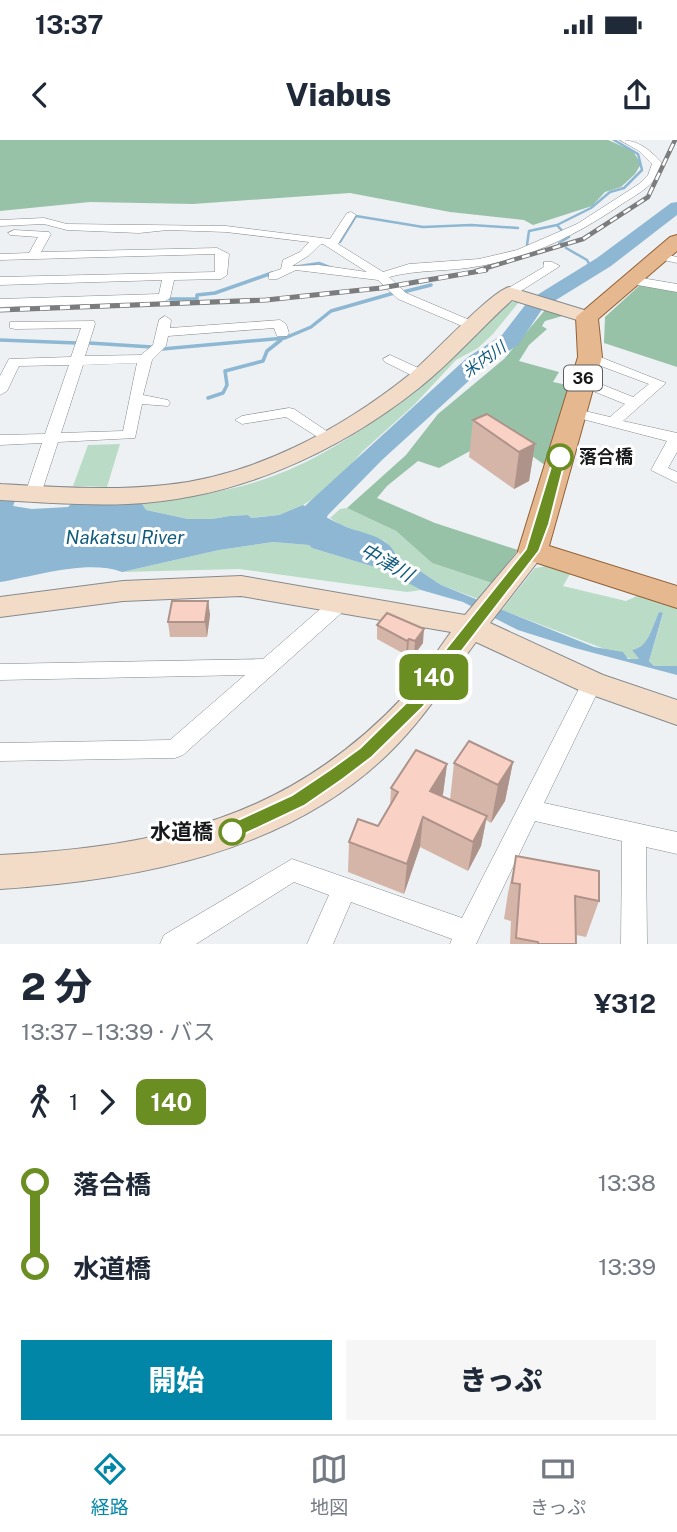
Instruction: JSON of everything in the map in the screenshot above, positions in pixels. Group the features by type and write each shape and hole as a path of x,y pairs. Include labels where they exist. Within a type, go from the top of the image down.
{"main road":[{"path":"577,313 631,280 673,248"},
{"name":"36","path":"533,551 590,357 577,313"},
{"path":"533,551 677,597"}],"street":[{"path":"273,276 295,269 317,267 347,275 381,276 411,268 488,262 528,252 570,234 650,180 657,172 657,163 651,155 625,140"},
{"path":"332,244 351,215"},
{"path":"0,223 44,221 67,227 95,225 153,230 235,225 318,240 332,244 381,276 402,296 474,327"},
{"path":"13,223 9,233 45,234 33,256"},
{"path":"78,278 88,254 95,225"},
{"path":"172,251 179,228"},
{"path":"307,285 295,269 286,267 287,262 304,254 318,240"},
{"path":"0,257 172,251 217,251 223,254 221,275 3,280 0,294"},
{"path":"0,492 128,496 202,487 266,469 358,423 422,375 474,327 554,266 548,264"},
{"path":"0,303 164,298 169,276"},
{"path":"631,280 677,288"},
{"path":"514,295 577,313"},
{"path":"15,325 89,324 33,494"},
{"path":"0,440 130,436 135,398 145,359 159,346 163,326 280,324 282,333"},
{"path":"590,357 659,383 614,421"},
{"path":"0,391 14,362 145,359"},
{"path":"390,359 422,375"},
{"path":"598,388 634,403"},
{"path":"135,398 163,403"},
{"path":"242,420 289,412 329,438"},
{"path":"572,412 677,439 659,470 677,478"},
{"path":"0,872 51,870 157,855 210,841 298,801 366,752 394,727 417,702 478,619 533,551"},
{"path":"0,607 123,591 241,586 340,603 478,619 592,684 677,713"},
{"path":"0,752 175,749 340,603"},
{"path":"0,672 267,667"},
{"path":"173,944 292,870 465,938 592,684"},
{"path":"530,810 677,843"},
{"path":"634,834 634,944"},
{"path":"320,944 344,889"}],"green space":[{"path":"0,140 608,140 633,151 641,164 621,187 605,192 592,206 533,225 524,220 450,212 350,193 193,204 90,202 0,211"},
{"path":"640,285 677,291 677,367 604,343 605,317"},
{"path":"508,302 519,302 493,334 478,348 456,360 414,405 363,451 329,489 303,505 279,515 188,519 146,510 141,502 202,494 262,480 298,466 332,448 394,405"},
{"path":"545,310 566,315 545,321 542,326 547,329 529,345 519,361 559,372 553,382 572,386 549,468 501,434 439,468 418,461 387,486 377,498 435,523 518,550 492,583 432,563 396,531 347,508 406,455 438,414 504,359"},
{"path":"120,444 107,487 73,486 88,445"},
{"path":"347,508 396,531 432,563 492,583 478,599 441,585 396,555 385,541 341,525 330,518 340,509"},
{"path":"273,542 309,545 381,569 421,590 407,592 239,569 122,572 219,550"},
{"path":"559,564 573,569 563,586 626,601 641,594 677,605 677,666 654,666 649,661 663,614 659,612 647,640 632,650 639,659 631,659 502,610 535,568"}],"water":[{"name":"Nakatsu River","path":"0,501 15,501 13,506 32,509 68,507 72,503 141,502 146,510 188,519 279,515 303,505 344,526 381,539 396,555 441,585 594,647 623,652 628,659 639,659 632,650 646,641 659,612 663,613 649,661 654,666 677,666 677,675 518,630 463,602 421,590 381,569 309,545 273,542 219,550 122,572 108,568 78,568 0,582"}],"building":[{"path":"487,414 535,444 519,452 473,420"},
{"path":"172,601 208,601 205,622 168,622"},
{"path":"387,613 424,629 415,641 407,641 377,625"},
{"path":"469,741 513,762 498,785 454,763"},
{"path":"416,750 447,764 430,791 487,816 473,842 423,817 407,864 349,842 358,819 378,826 398,792 391,788"},
{"path":"516,856 599,871 599,901 575,896 576,944 538,944 516,938 520,884 512,883"}],"waterway":[{"path":"557,225 591,208 610,192 624,188 642,170 638,154 614,140"},
{"name":"米内川","path":"308,529 316,511 373,455 476,362 510,340 536,304 604,262 677,207"},
{"path":"340,242 356,216 423,227 471,225 518,228"},
{"path":"527,245 529,231 557,225"},
{"path":"557,225 564,233"},
{"path":"563,245 559,243 569,237"},
{"path":"566,248 587,260 592,269"},
{"path":"293,267 319,263 332,268"},
{"path":"170,299 197,299 197,295 215,293 272,273"},
{"path":"403,292 431,285"},
{"path":"162,349 285,338 311,327 331,311 394,293"},
{"path":"0,340 77,343"},
{"path":"208,398 223,393 227,385 225,371 263,361 267,351 281,340"},
{"path":"89,343 152,347"}],"railway":[{"path":"476,271 583,239 648,197 675,140"},
{"path":"0,310 266,300 381,288 486,270"}],"bus line":[{"name":"140","path":"232,832 298,801 337,774 394,727 417,702 451,653 533,551 560,457"}],"place":[{"name":"落合橋","path":"560,457"},
{"name":"水道橋","path":"232,832"}],"water label":[{"name":"中津川","path":"387,562"}]}
